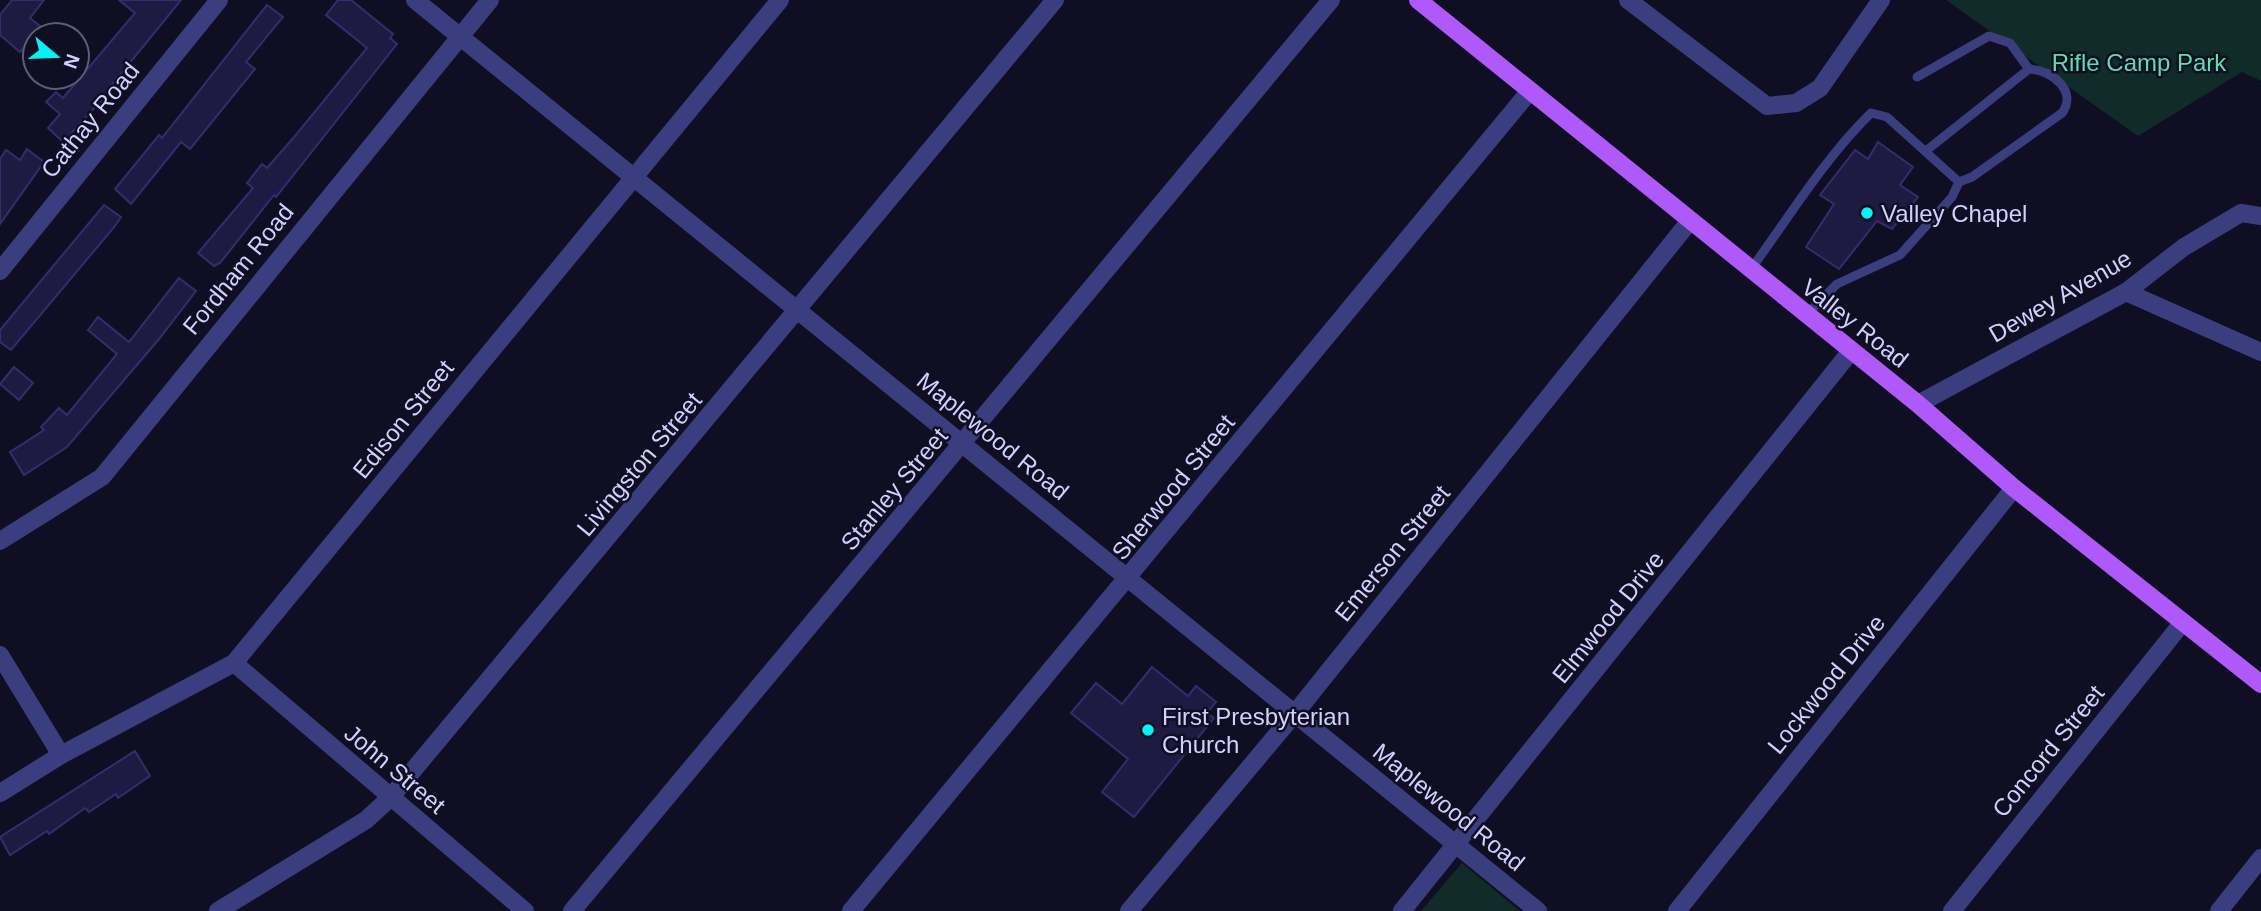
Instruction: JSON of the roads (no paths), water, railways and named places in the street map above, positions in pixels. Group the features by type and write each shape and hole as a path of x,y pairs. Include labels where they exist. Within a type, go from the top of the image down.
{"main road":[{"name":"Valley Road","path":"1418,0 1689,222 1918,404 2014,488 2261,684"}],"street":[{"name":"Cathay Road","path":"0,271 219,0"},
{"name":"Maplewood Road","path":"415,0 1130,577 1538,911"},
{"name":"Fordham Road","path":"0,541 102,477 490,0"},
{"name":"Edison Street","path":"0,793 61,755 234,663 780,0"},
{"name":"Livingston Street","path":"218,911 366,820 390,798 799,311 1055,0"},
{"name":"Stanley Street","path":"572,911 964,444 1331,0"},
{"path":"1628,0 1768,106 1796,103 1820,88 1881,0"},
{"name":"Sherwood Street","path":"851,911 1529,92"},
{"name":"Dewey Avenue","path":"1918,404 2126,292 2183,247 2241,213 2261,216"},
{"name":"Emerson Street","path":"1129,911 1296,712 1689,222"},
{"path":"2126,292 2261,352"},
{"name":"Elmwood Drive","path":"1402,911 1457,846 1851,351"},
{"name":"Lockwood Drive","path":"1677,911 2014,488"},
{"name":"Concord Street","path":"1952,911 2183,622"},
{"path":"0,654 61,755"},
{"name":"John Street","path":"234,663 525,911"},
{"path":"2219,911 2261,858"}],"lane":[{"path":"1917,77 1989,36 2010,43 2029,69"},
{"path":"1806,316 1836,284 1900,255 1952,197 1959,182 1972,177 2062,113 2068,105 2064,86 2039,70 2029,69 1927,150"},
{"path":"1750,271 1803,194 1852,132 1871,113 1887,117 1927,150 1959,182"}],"place":[{"name":"Valley Chapel","path":"1867,213"},
{"name":"First Presbyterian Church","path":"1148,730"}],"park label":[{"name":"Rifle Camp Park","path":"2139,62"}]}
